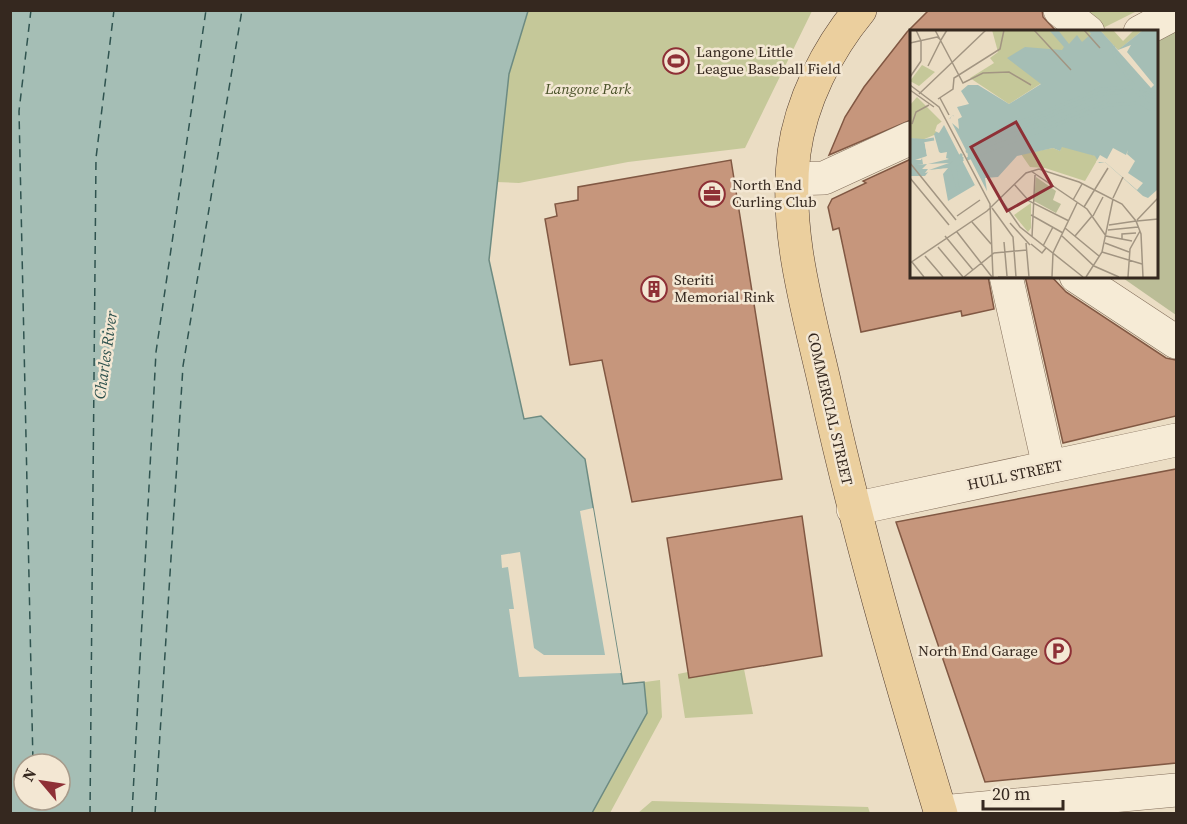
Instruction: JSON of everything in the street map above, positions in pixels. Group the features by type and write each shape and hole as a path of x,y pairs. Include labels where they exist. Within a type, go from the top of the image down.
{"main road":[{"name":"COMMERCIAL STREET","path":"860,10 841,34 813,86 797,135 792,178 794,227 805,297 853,509 941,813"}],"street":[{"path":"1060,10 1085,30"},
{"path":"1144,30 1176,13"},
{"path":"792,178 824,178 904,150"},
{"path":"1006,278 1049,467"},
{"path":"1079,278 1176,342"},
{"name":"HULL STREET","path":"853,509 1176,440"},
{"path":"941,813 1176,790"}],"green space":[{"name":"Langone Park","path":"528,11 812,11 745,148 628,162 519,183 496,182 509,74"},
{"path":"1080,11 1137,11 1103,28"},
{"path":"1176,29 1176,315 1123,278 1157,278 1157,38"},
{"path":"744,669 753,714 685,718 678,674 688,672 690,678"},
{"path":"660,680 662,717 610,813 538,814 623,685"},
{"path":"652,801 868,807 870,813 638,813"}],"water":[{"name":"Charles River","path":"10,11 528,11 509,74 489,260 524,419 541,416 585,459 623,684 644,682 647,713 592,813 11,813"}],"pier":[{"path":"593,508 621,673 519,677 509,609 514,609 508,567 502,568 501,555 520,552 534,648 544,655 605,655 580,511"}],"building":[{"path":"929,10 1042,10 1043,17 1055,30 910,30 910,120 829,155 845,117 864,87 907,32"},
{"path":"910,159 910,278 988,278 994,309 962,316 961,311 861,332 839,228 833,230 828,207 832,199 866,183 863,181"},
{"name":"Steriti Memorial Rink","path":"731,160 782,479 632,502 602,360 570,365 545,219 557,216 555,204 578,200 578,187"},
{"path":"1025,278 1053,278 1066,292 1166,358 1176,360 1176,416 1063,443"},
{"name":"North End Garage","path":"1176,469 1176,763 985,782 896,522"},
{"path":"802,516 822,656 689,678 667,538"}],"ferry route":[{"path":"31,10 19,111 33,752"},
{"path":"90,814 96,158 114,10"},
{"path":"132,814 156,352 206,10"},
{"path":"155,814 183,366 242,10"}],"place":[{"name":"Langone Little League Baseball Field","path":"676,61"},
{"name":"North End Curling Club","path":"712,194"},
{"name":"Steriti Memorial Rink","path":"654,289"},
{"name":"North End Garage","path":"1058,651"}]}
